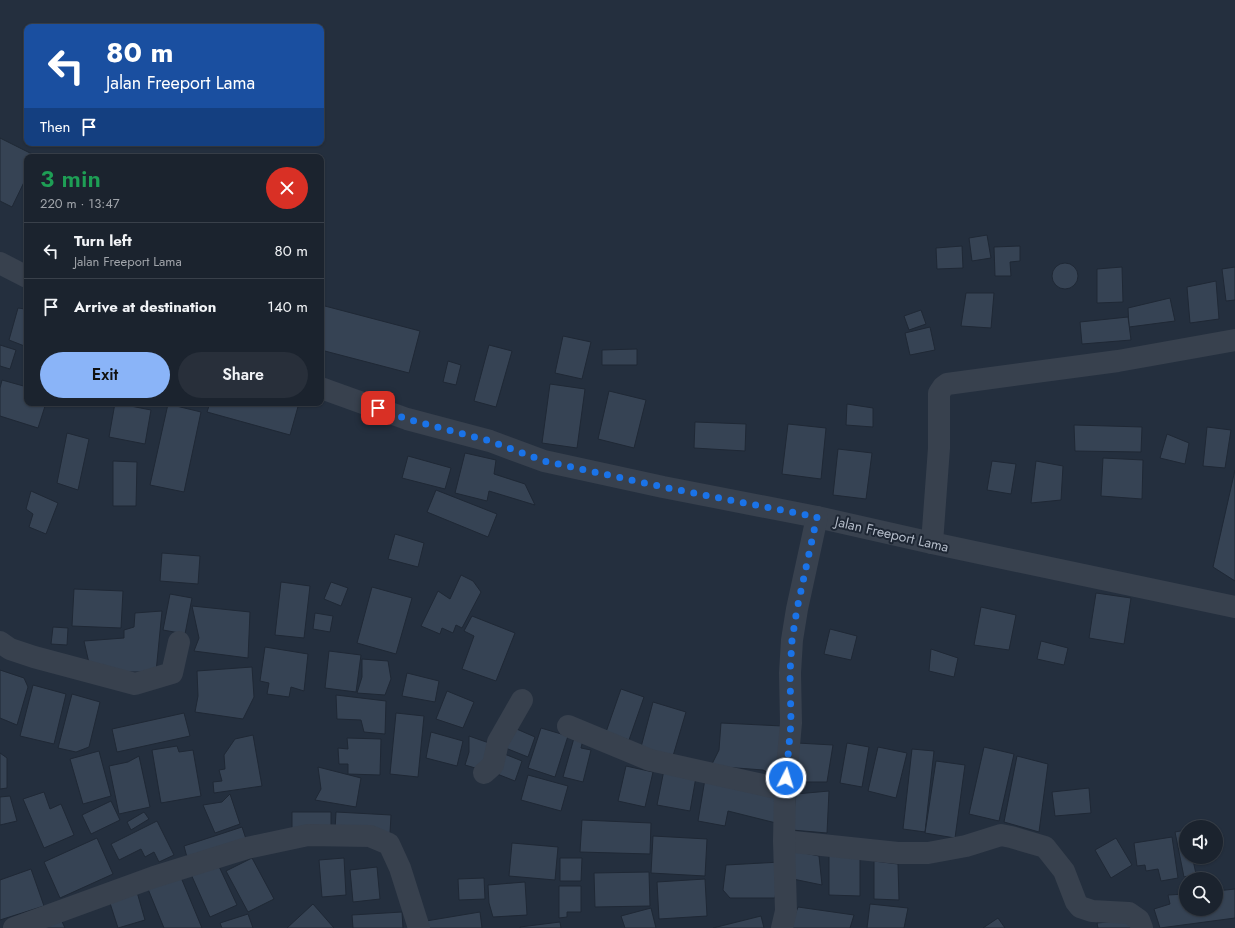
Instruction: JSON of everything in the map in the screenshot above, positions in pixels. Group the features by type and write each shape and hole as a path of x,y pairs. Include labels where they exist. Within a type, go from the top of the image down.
{"street":[{"path":"0,263 24,275"},
{"path":"932,543 939,448 938,407 940,393 943,387 948,384 1118,361 1235,340"},
{"name":"Jalan Freeport Lama","path":"324,389 407,419 490,441 544,461 663,487 817,517 932,543 1166,591 1235,607"},
{"path":"782,928 786,911 784,841 785,790 791,723 790,673 792,640 797,609 817,517"},
{"path":"0,642 10,648 34,657 135,684 172,672 179,642"},
{"path":"484,773 493,765 498,742 522,700"},
{"path":"568,726 650,760 785,790"},
{"path":"14,928 154,876 247,848 308,835 370,836 389,844 400,868 418,928"},
{"path":"784,841 898,853 928,853 966,846 1001,835 1011,836 1045,847 1064,871 1076,902 1080,906 1092,911 1129,913 1139,920 1142,928"}],"building":[{"path":"0,138 32,154 24,154 24,182 12,207 0,201"},
{"path":"987,235 991,258 972,261 969,238"},
{"path":"962,246 963,268 937,269 936,248"},
{"path":"1020,246 1020,261 1010,262 1011,276 995,276 994,247"},
{"path":"1065,263 1074,267 1078,276 1074,285 1065,289 1056,285 1052,276 1056,267"},
{"path":"1122,267 1123,302 1097,303 1097,269"},
{"path":"1235,267 1235,300 1226,301 1222,269"},
{"path":"1216,281 1219,319 1190,323 1187,287"},
{"path":"966,293 994,293 991,328 961,326"},
{"path":"1170,298 1175,321 1129,327 1128,308"},
{"path":"324,306 420,331 409,373 324,351"},
{"path":"18,308 24,309 24,346 9,340"},
{"path":"921,310 926,324 909,330 904,316"},
{"path":"1128,317 1131,340 1082,344 1080,322"},
{"path":"930,327 935,350 910,355 905,333"},
{"path":"563,336 591,342 582,379 555,373"},
{"path":"0,345 16,350 10,369 0,366"},
{"path":"489,345 512,351 496,407 474,401"},
{"path":"637,349 637,365 602,365 602,350"},
{"path":"448,361 461,365 456,385 443,382"},
{"path":"2,380 24,386 24,406 45,406 38,428 0,416 0,388"},
{"path":"550,384 585,389 577,448 542,443"},
{"path":"609,391 646,400 634,448 598,439"},
{"path":"847,404 873,408 873,427 846,425"},
{"path":"114,406 130,406 151,410 145,444 109,437"},
{"path":"168,406 176,406 201,412 184,492 150,485"},
{"path":"209,406 298,406 290,435 207,412"},
{"path":"695,422 746,424 745,451 694,448"},
{"path":"788,424 826,428 821,479 782,474"},
{"path":"1074,425 1142,427 1141,452 1075,451"},
{"path":"1207,427 1231,430 1225,468 1203,466"},
{"path":"67,433 89,439 78,490 57,483"},
{"path":"1167,434 1189,443 1185,464 1160,458"},
{"path":"838,449 872,453 866,499 833,495"},
{"path":"465,453 496,460 494,474 525,484 535,505 489,491 487,501 455,493"},
{"path":"408,456 451,468 445,489 402,478"},
{"path":"1103,458 1143,460 1142,499 1101,496"},
{"path":"113,461 137,462 136,506 113,506"},
{"path":"992,461 1016,464 1011,494 987,490"},
{"path":"1036,461 1063,466 1061,500 1031,503"},
{"path":"1235,470 1235,581 1213,567"},
{"path":"436,490 497,514 488,537 427,512"},
{"path":"31,491 58,503 46,534 29,527 33,514 26,509"},
{"path":"395,534 424,543 418,567 388,559"},
{"path":"162,553 200,556 198,584 160,581"},
{"path":"461,575 473,581 481,592 462,628 456,625 453,633 442,628 440,634 421,626 438,591 450,599"},
{"path":"281,582 310,586 304,638 275,635"},
{"path":"331,582 348,588 341,606 324,599"},
{"path":"372,587 412,598 396,654 357,643"},
{"path":"74,589 123,591 121,628 72,626"},
{"path":"1096,593 1131,598 1124,644 1089,638"},
{"path":"170,594 192,598 185,634 163,630"},
{"path":"192,606 250,612 248,658 194,651 199,638"},
{"path":"981,607 1016,615 1009,650 974,645"},
{"path":"162,611 156,672 91,672 84,641 124,638 124,630 134,627 135,613"},
{"path":"315,613 333,616 330,632 313,629"},
{"path":"472,616 515,633 496,681 462,669 474,636 464,631"},
{"path":"53,627 68,628 67,645 51,644"},
{"path":"830,629 857,636 851,660 824,654"},
{"path":"1041,641 1068,648 1064,665 1037,659"},
{"path":"265,647 308,654 304,691 291,687 289,697 267,694 269,683 260,681"},
{"path":"931,649 958,658 954,677 929,671"},
{"path":"329,651 361,655 356,692 325,688"},
{"path":"362,659 388,661 391,679 385,695 357,693 362,677"},
{"path":"252,667 254,697 243,719 195,712 198,696 197,671"},
{"path":"0,670 24,678 28,687 17,725 0,718"},
{"path":"407,673 439,681 435,702 402,696"},
{"path":"33,685 66,694 54,744 20,736"},
{"path":"621,689 644,697 629,740 606,732"},
{"path":"447,691 474,702 463,728 436,719"},
{"path":"72,694 100,702 89,747 76,752 58,748"},
{"path":"336,695 386,701 385,734 364,732 361,720 337,719"},
{"path":"653,702 686,712 673,756 641,747"},
{"path":"184,713 190,736 117,752 112,729"},
{"path":"396,713 424,716 418,777 390,774"},
{"path":"721,723 782,726 778,778 763,770 711,766 719,750"},
{"path":"512,727 535,737 528,757 503,747"},
{"path":"541,728 568,736 555,777 528,768"},
{"path":"431,732 463,741 457,766 426,758"},
{"path":"253,735 262,786 214,793 213,782 222,781 219,770 225,769 224,755 235,739"},
{"path":"469,736 492,744 482,770 465,765 469,752"},
{"path":"347,738 381,739 380,775 348,774 348,764 339,764 338,748 348,749"},
{"path":"574,738 583,740 581,748 591,750 583,782 563,777"},
{"path":"797,743 833,745 827,782 792,782"},
{"path":"847,743 869,747 862,787 840,783"},
{"path":"177,746 179,752 193,750 201,796 161,803 152,750"},
{"path":"878,747 907,753 896,798 868,791"},
{"path":"984,747 1014,754 999,821 969,814"},
{"path":"912,749 934,751 925,832 903,829"},
{"path":"99,751 111,796 83,804 70,759"},
{"path":"497,751 522,761 515,781 492,772"},
{"path":"0,753 7,758 7,788 0,789"},
{"path":"139,756 150,807 119,814 109,766 128,762"},
{"path":"1017,756 1048,764 1039,832 1004,822"},
{"path":"936,761 965,765 955,838 925,833"},
{"path":"626,766 653,772 645,807 618,801"},
{"path":"318,767 361,778 356,807 315,800 321,789"},
{"path":"664,770 696,777 690,811 657,805"},
{"path":"528,775 568,786 561,811 521,800"},
{"path":"705,779 785,790 776,823 728,811 725,826 698,821"},
{"path":"1089,788 1091,813 1055,816 1052,792"},
{"path":"829,791 827,833 792,830 796,794"},
{"path":"44,792 50,809 61,804 74,835 44,848 23,799"},
{"path":"230,794 240,824 215,833 203,805 222,802"},
{"path":"10,796 17,821 0,825 0,797"},
{"path":"111,801 120,820 91,834 82,815"},
{"path":"144,812 149,819 131,830 127,822"},
{"path":"292,812 331,812 331,829 292,828"},
{"path":"336,812 391,815 390,833 335,830"},
{"path":"582,820 651,823 650,854 580,852"},
{"path":"157,821 174,855 159,862 154,852 145,857 141,849 119,860 111,844"},
{"path":"242,827 247,842 188,861 184,846"},
{"path":"1179,831 1179,852 1175,832"},
{"path":"653,836 707,839 705,876 651,873"},
{"path":"1172,837 1178,878 1161,881 1158,869 1146,871 1145,865 1137,866 1134,843"},
{"path":"97,838 113,874 60,898 44,862"},
{"path":"1116,838 1132,865 1111,878 1095,850"},
{"path":"512,843 558,847 555,880 509,876"},
{"path":"790,850 819,856 822,885 793,879"},
{"path":"829,854 860,856 860,896 829,895"},
{"path":"252,858 274,899 248,912 226,871"},
{"path":"344,858 346,895 322,897 319,860"},
{"path":"560,858 582,858 581,881 560,881"},
{"path":"216,860 237,905 210,917 190,872"},
{"path":"874,861 898,864 899,900 874,899"},
{"path":"781,862 775,898 730,898 723,890 726,865"},
{"path":"1181,864 1194,864 1196,872 1183,872"},
{"path":"377,867 380,899 353,902 350,870"},
{"path":"31,869 44,906 0,920 0,880"},
{"path":"649,872 650,906 595,907 594,873"},
{"path":"180,875 202,928 164,928 148,889"},
{"path":"484,878 485,899 459,900 458,879"},
{"path":"705,879 707,916 659,919 657,882"},
{"path":"525,882 527,915 493,917 489,903 488,885"},
{"path":"559,886 581,886 581,912 567,912 567,917 559,918"},
{"path":"1235,889 1235,918 1160,928 1154,909 1170,904 1168,895 1179,894 1179,916 1223,916 1223,890"},
{"path":"137,892 145,920 118,928 109,900"},
{"path":"313,904 334,928 287,928"},
{"path":"870,904 908,908 904,928 867,928"},
{"path":"798,907 854,915 850,928 790,928"},
{"path":"651,908 656,928 625,928 621,916"},
{"path":"402,912 403,928 353,928 352,915"},
{"path":"480,912 482,928 427,928 426,921"},
{"path":"248,914 253,928 222,928 220,923"},
{"path":"59,915 65,928 28,928"},
{"path":"761,916 764,928 713,928"},
{"path":"998,918 1005,928 983,928"},
{"path":"1130,920 1132,928 1098,928 1097,923"},
{"path":"560,922 561,928 520,928 520,927"}],"route":[{"path":"378,408 407,419 490,441 544,461 663,487 817,517 797,609 792,640 790,673 791,723 786,778"}]}
